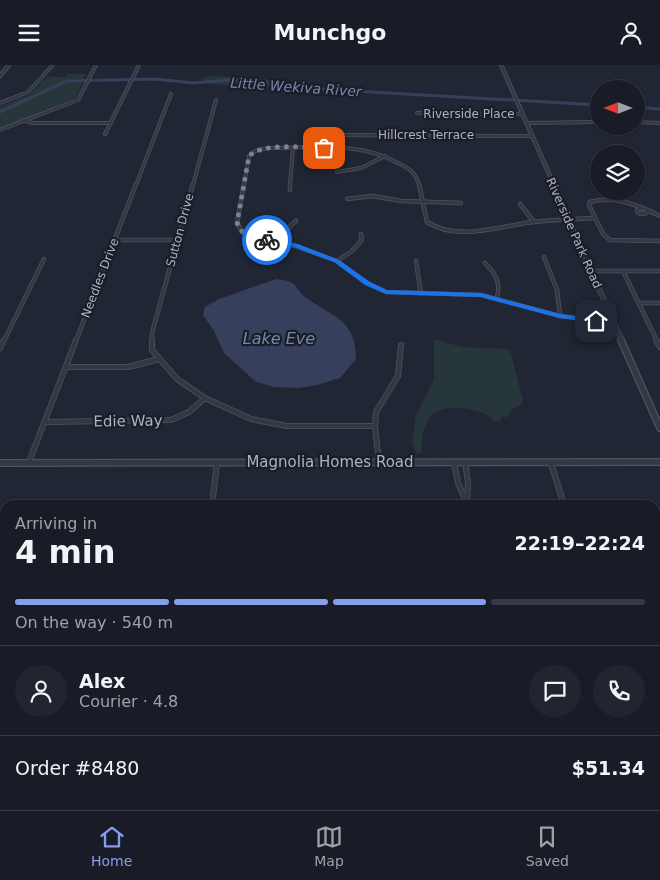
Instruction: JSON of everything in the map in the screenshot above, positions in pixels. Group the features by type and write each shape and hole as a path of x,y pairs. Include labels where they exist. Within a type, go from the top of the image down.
{"street":[{"path":"0,76 10,65"},
{"path":"0,103 28,92 53,65"},
{"path":"0,130 78,100 96,65"},
{"path":"106,134 139,65"},
{"name":"Riverside Park Road","path":"501,65 660,428"},
{"name":"Needles Drive","path":"29,462 171,94"},
{"name":"Sutton Drive","path":"159,359 152,350 152,333 216,100"},
{"name":"Riverside Place","path":"417,113 522,114"},
{"path":"22,121 33,123 111,123"},
{"name":"Riverside Place","path":"526,123 590,122"},
{"path":"645,122 660,123"},
{"name":"Hillcrest Terrace","path":"320,135 532,135"},
{"path":"596,220 534,222 478,231 448,231 432,227 428,222 417,176 410,169 385,156 364,149 293,147 260,149 249,156 237,223 243,233 318,253 337,261 376,288 399,293 472,294 497,297 560,316 613,322"},
{"path":"290,190 293,147"},
{"path":"338,172 361,168 385,156"},
{"path":"346,199 372,196 402,201 460,203"},
{"path":"660,216 626,200 593,201 589,205 603,234 610,240 660,241"},
{"path":"520,204 534,222"},
{"path":"643,207 638,210 638,213 644,214 651,211"},
{"path":"280,242 290,226 296,221"},
{"path":"337,261 352,251 362,240 362,234"},
{"path":"115,240 178,240"},
{"path":"544,257 557,290 560,316"},
{"path":"0,348 44,259"},
{"path":"416,261 421,294"},
{"path":"485,263 498,276 500,283 497,297"},
{"path":"590,271 660,271"},
{"path":"623,271 658,338 660,347"},
{"path":"639,303 660,303"},
{"path":"378,462 375,426 376,412 398,376 402,360 401,345"},
{"path":"66,367 128,367 159,359 177,379 204,398 251,419 270,424 375,426"},
{"name":"Edie Way","path":"45,422 171,420 189,412 204,398"},
{"path":"454,462 457,478 466,500"},
{"path":"465,462 467,500"},
{"name":"Magnolia Homes Road","path":"0,463 660,462"},
{"path":"212,500 217,463"},
{"path":"552,463 563,500"},
{"path":"457,478 467,478"}],"shaded area":[{"path":"68,74 86,74 76,97 67,103 0,128 0,106 29,95 47,77 66,77"},
{"path":"211,76 253,78 317,86 319,89 219,85 201,82 203,78"},
{"path":"434,339 462,347 507,349 510,351 523,400 521,405 513,409 507,417 501,417 500,422 492,420 482,412 468,409 446,408 438,411 427,423 422,441 422,453 416,453 412,443 416,415 434,379"}],"water":[{"name":"Lake Eve","path":"276,279 293,284 303,295 342,321 348,328 355,346 356,359 340,378 299,388 274,387 256,382 224,353 214,331 203,315 205,307 219,299"}],"waterway":[{"name":"Little Wekiva River","path":"0,112 67,81 154,79 194,83 227,80 274,83 319,89 590,104"},
{"name":"Little Wekiva River","path":"645,108 660,109"}],"way so far":[{"path":"267,240 243,233 237,223 249,156 255,151 268,148 324,148"}],"route":[{"path":"267,240 295,246 337,261 368,283 386,292 497,297 546,313 596,321"}]}
